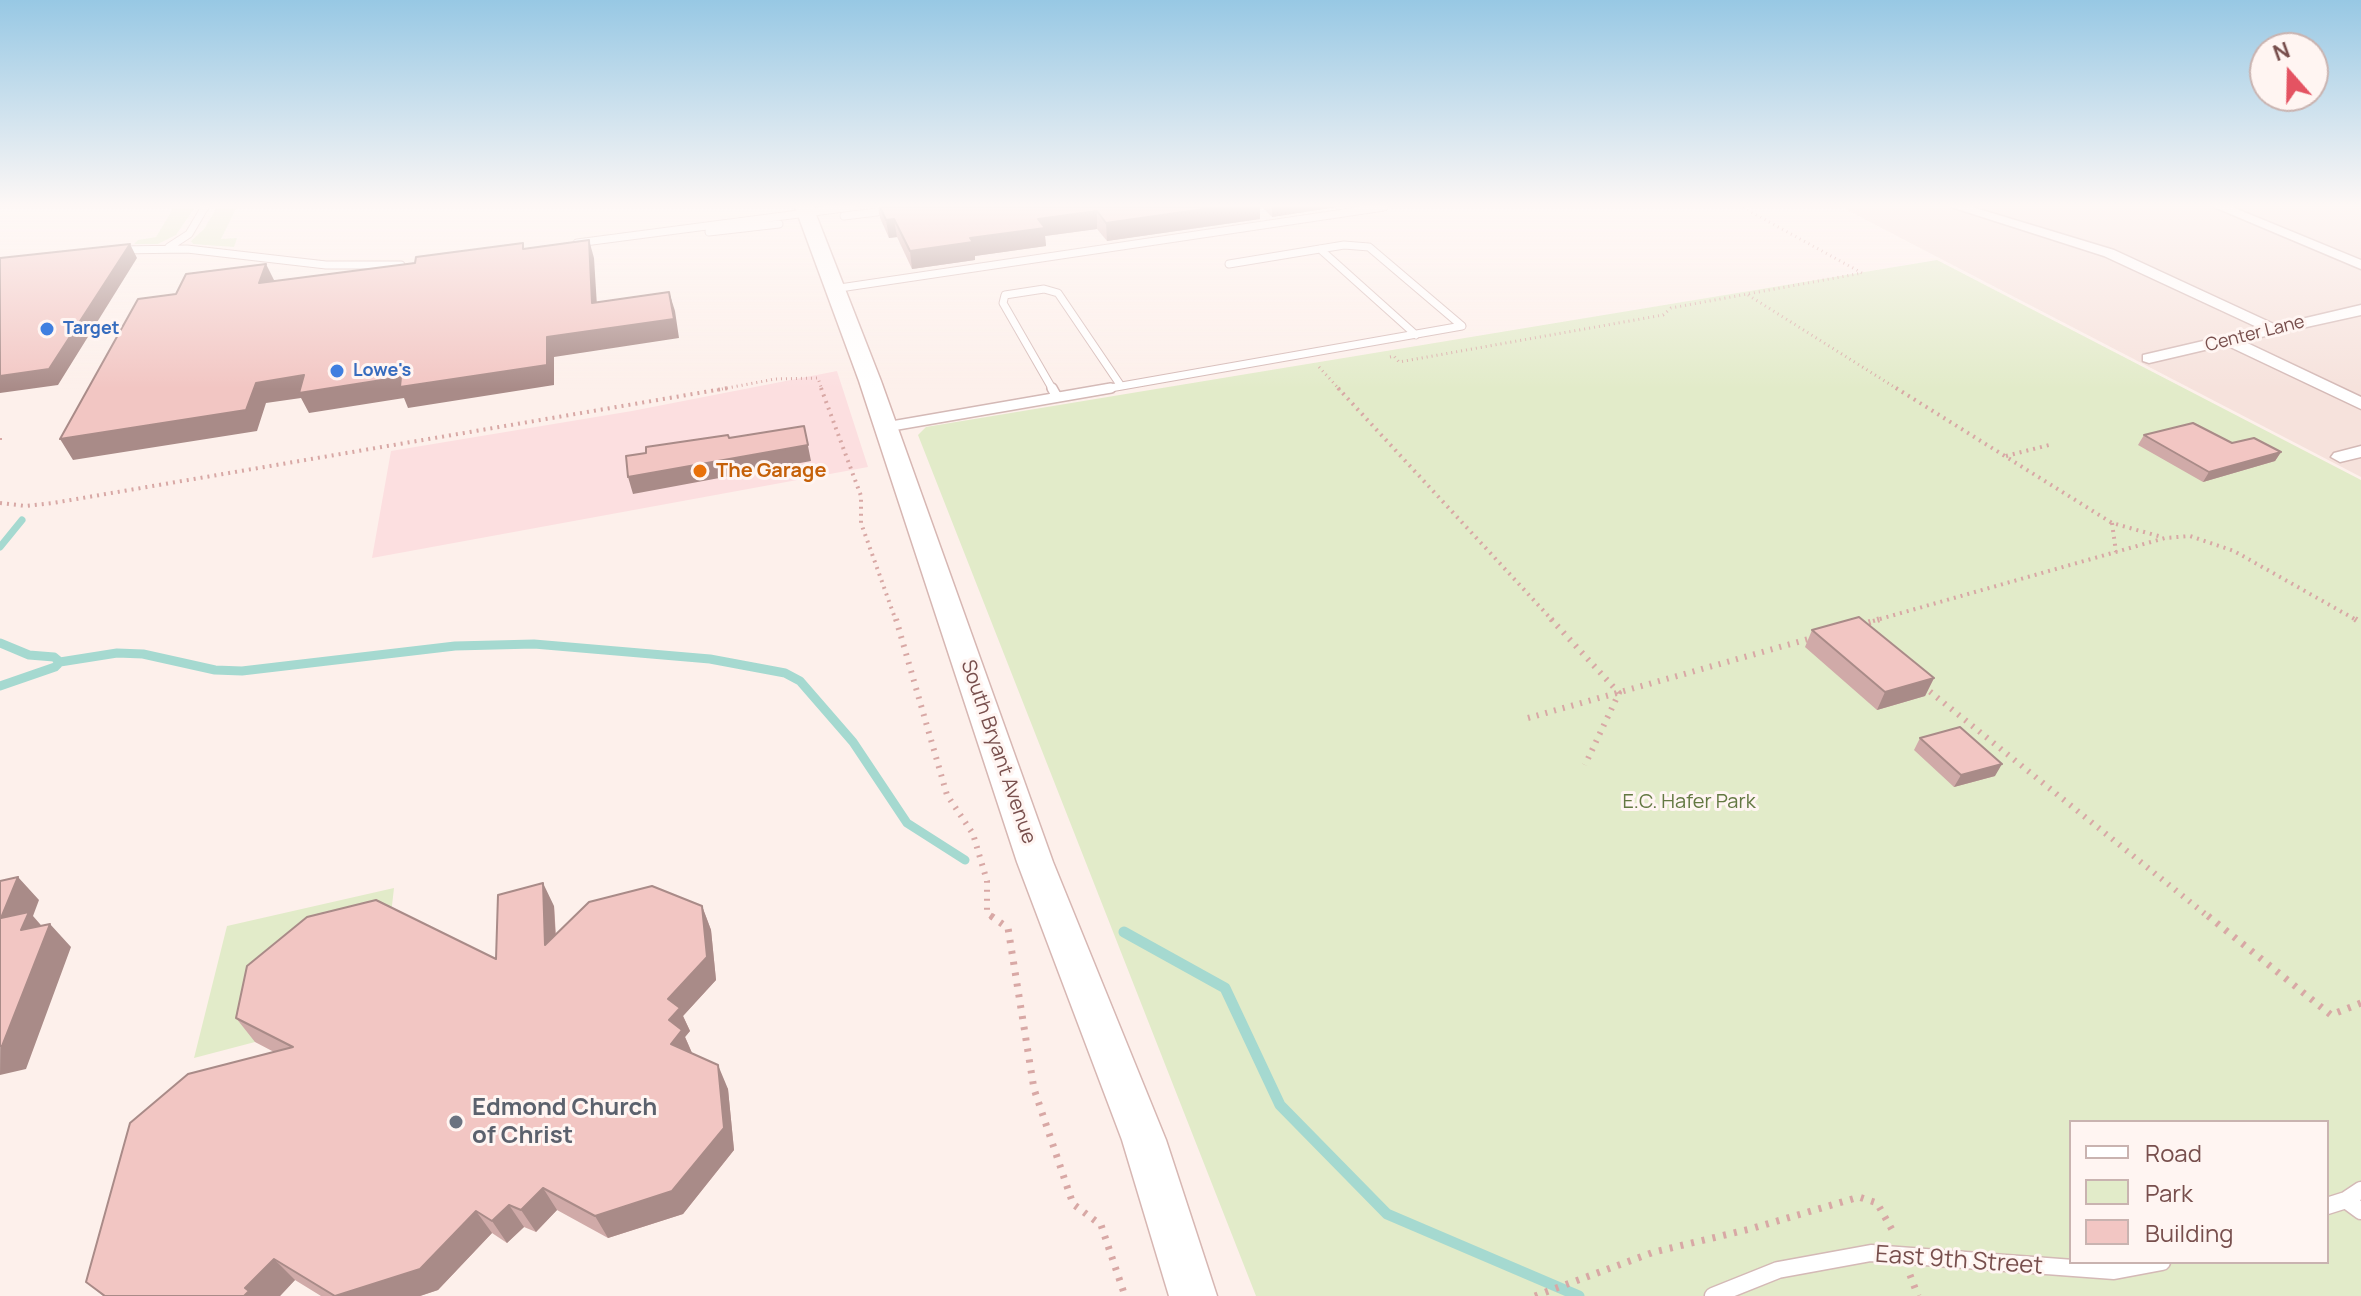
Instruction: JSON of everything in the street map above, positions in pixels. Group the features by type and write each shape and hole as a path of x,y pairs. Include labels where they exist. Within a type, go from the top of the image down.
{"main road":[{"name":"South Bryant Avenue","path":"825,267 886,427 1035,862 1144,1140 1193,1296"}],"street":[{"path":"2140,267 2273,329"},
{"name":"Center Lane","path":"2149,358 2361,310"},
{"path":"2230,341 2361,404"},
{"path":"2340,457 2361,451"}],"lane":[{"path":"833,289 978,267"},
{"path":"1341,267 1416,335"},
{"path":"886,427 1462,326 1393,267"},
{"path":"1057,397 1003,303 1005,295 1044,289 1058,293 1121,386"},
{"path":"2329,1205 2354,1195 2361,1211"},
{"name":"East 9th Street","path":"1713,1296 1778,1270 1871,1253 2114,1271 2151,1264"}],"path":[{"path":"1379,359 1394,356 1399,362 1663,315 1671,308 1862,273 1852,267"},
{"path":"1747,294 2112,523 2165,538"},
{"path":"1306,371 1335,366"},
{"path":"1320,369 1619,693"},
{"path":"0,503 26,506 53,503 775,379 818,378 861,496 861,523 909,657 947,795 973,834 987,881 987,913 1008,928 1034,1089 1073,1204 1101,1225 1125,1296"},
{"path":"2005,456 2049,445"},
{"path":"2112,523 2116,552"},
{"path":"1863,637 1850,627 2165,538 2190,536 2211,541 2361,623"},
{"path":"1528,718 1821,636"},
{"path":"1912,677 2331,1015 2361,1003"},
{"path":"1585,765 1619,693"},
{"path":"1535,1296 1654,1252 1750,1229 1859,1197 1877,1203 1888,1218 1918,1296"}],"shaded area":[{"path":"1957,267 2361,267 2361,477"},
{"path":"837,371 868,467 372,558 391,451 632,411"}],"green space":[{"name":"E.C. Hafer Park","path":"1892,267 1951,267 2361,480 2361,1296 1256,1296 918,435 926,427"},
{"path":"394,888 390,923 265,989 255,1042 194,1058 227,926"}],"building":[{"name":"Target","path":"0,267 115,267 49,369 0,376"},
{"name":"Lowe's","path":"265,267 259,283 380,267 590,267 592,303 669,292 674,319 547,337 547,365 400,387 401,377 299,393 304,375 256,383 246,410 60,439 138,299 176,294 186,274"},
{"path":"2193,423 2232,443 2254,438 2281,452 2209,472 2144,435"},
{"path":"804,426 808,445 628,477 626,456 646,453 646,447"},
{"path":"1859,617 1934,678 1885,692 1812,630"},
{"path":"1960,727 2002,764 1961,775 1920,738"},
{"path":"18,877 1,918 29,912 21,930 50,924 0,1046 0,881"},
{"name":"Edmond Church of Christ","path":"543,883 545,945 589,902 652,886 702,906 707,957 668,999 680,1008 669,1020 682,1030 671,1044 718,1065 724,1128 672,1191 595,1216 543,1188 521,1210 509,1205 492,1221 476,1211 420,1269 335,1296 274,1259 245,1288 249,1291 244,1296 105,1296 86,1282 130,1123 188,1074 293,1047 236,1018 247,966 307,917 376,900 496,959 498,895"}],"waterway":[{"path":"0,547 22,520"},
{"path":"0,643 29,655 54,657 60,662"},
{"path":"60,662 117,653 143,654 215,670 242,671 455,646 534,644 710,659 785,673 800,681 853,742 907,823 965,860"},
{"path":"0,686 55,667 60,662"},
{"path":"1124,932 1225,988 1280,1105 1387,1214 1579,1296"}],"place":[{"name":"Target","path":"47,329"},
{"name":"Lowe's","path":"337,371"},
{"name":"The Garage","path":"700,471"},
{"name":"Edmond Church of Christ","path":"456,1122"}]}
